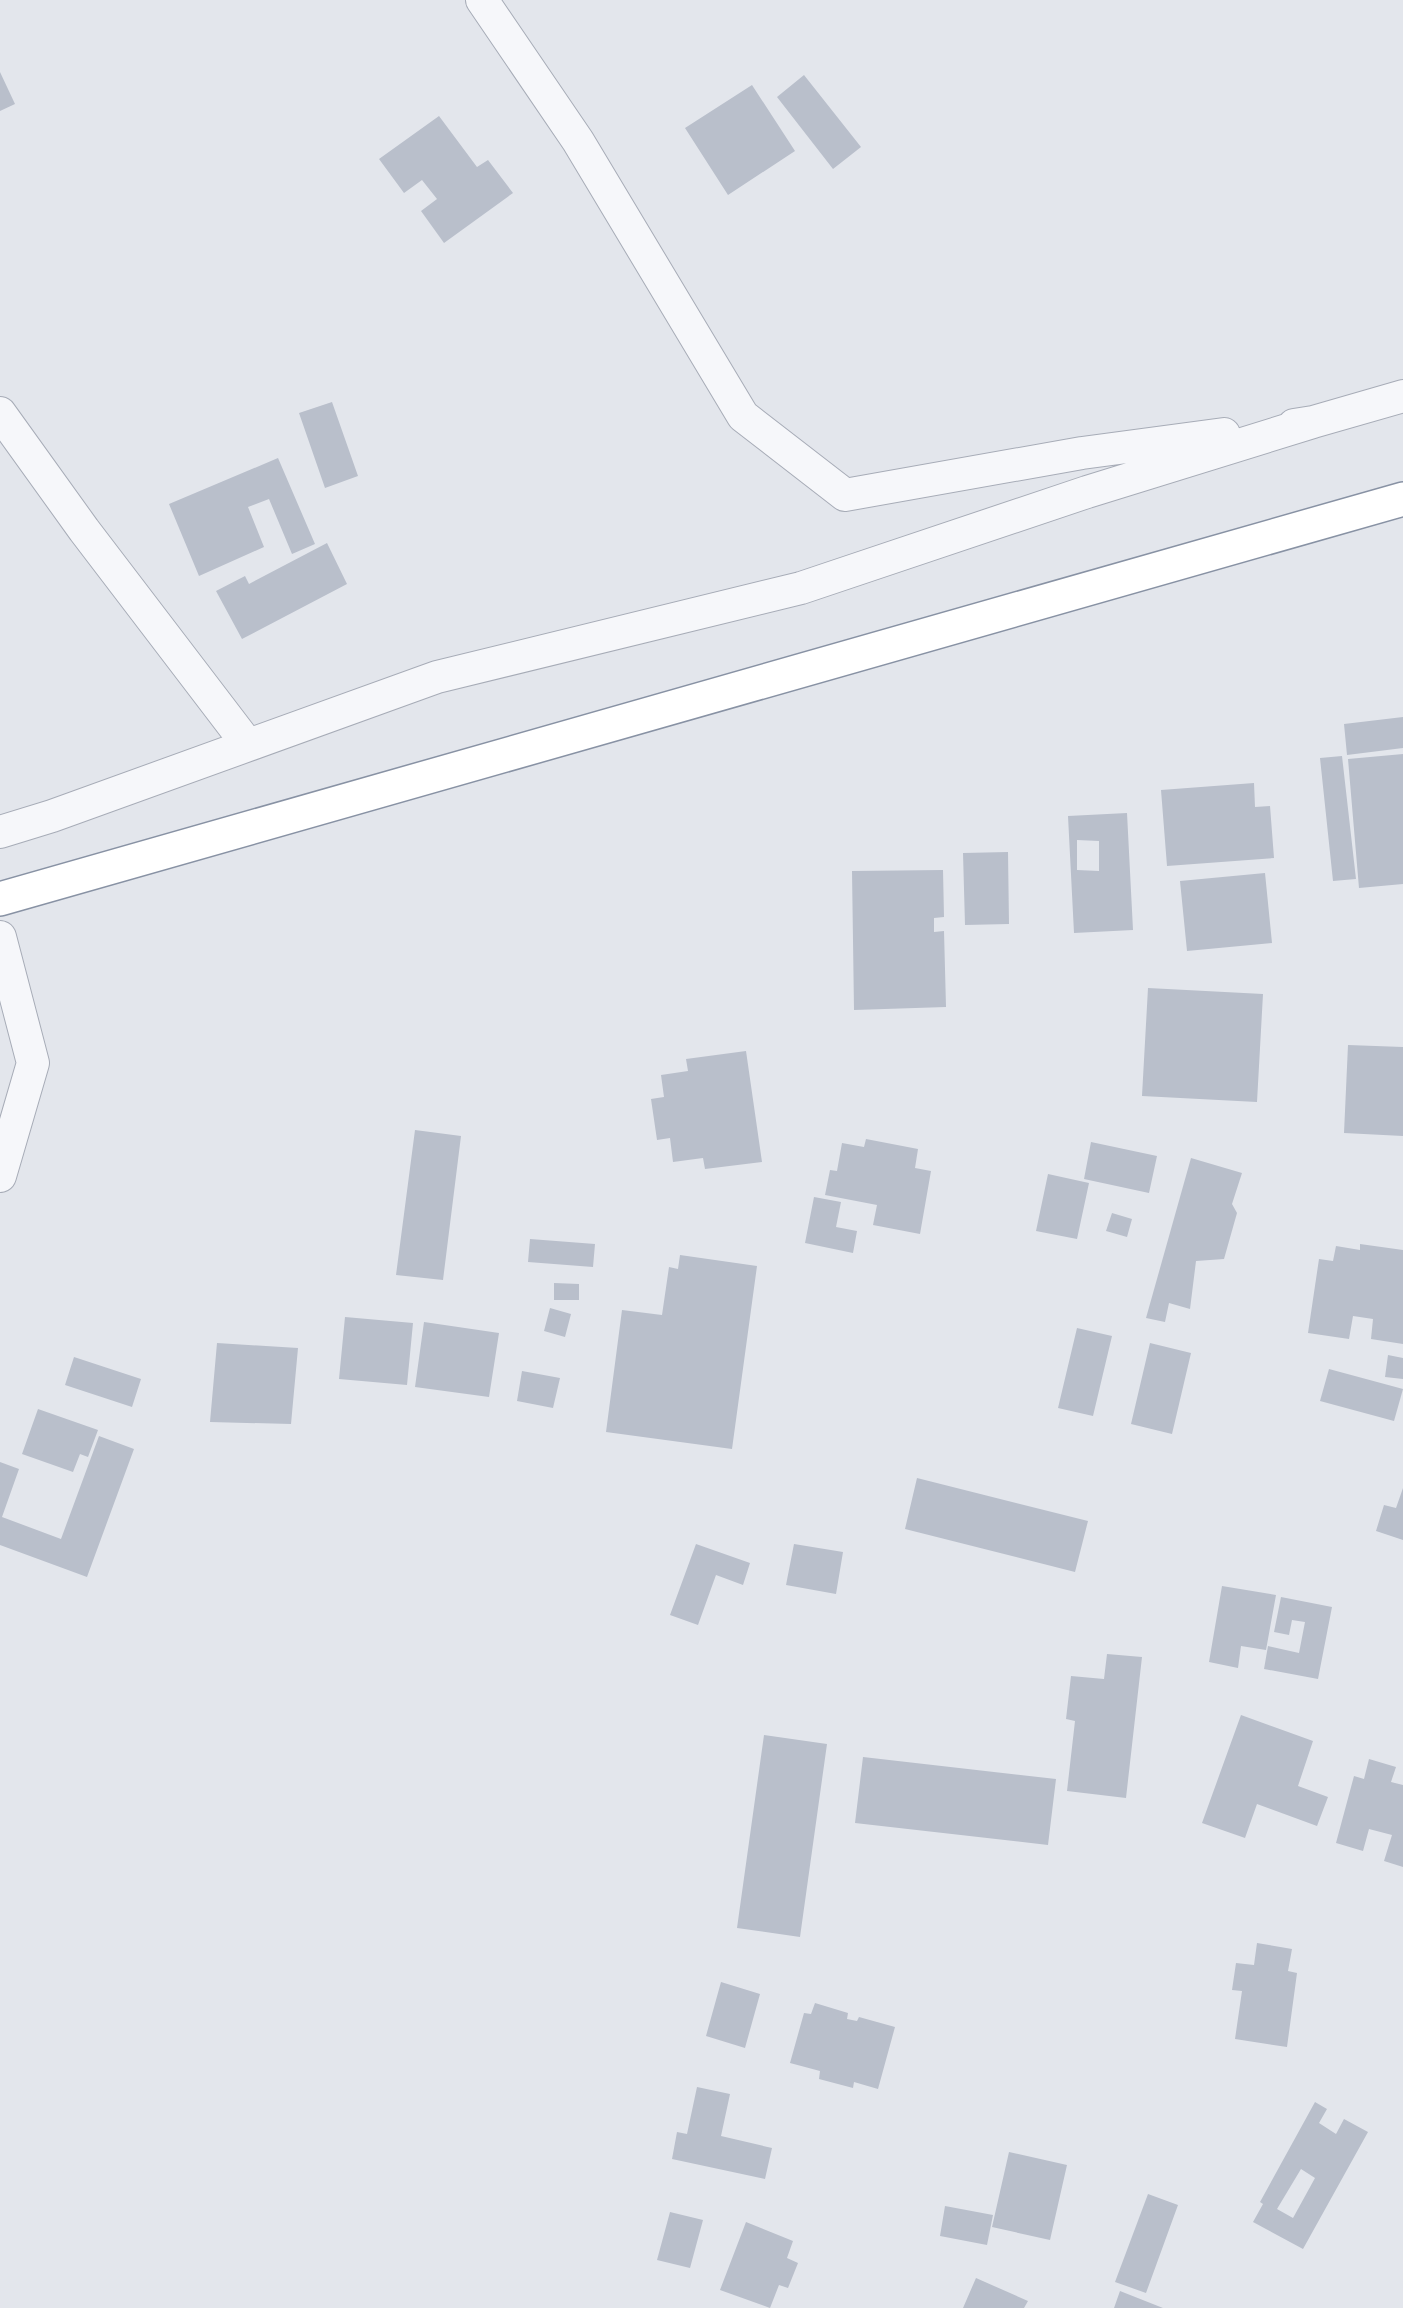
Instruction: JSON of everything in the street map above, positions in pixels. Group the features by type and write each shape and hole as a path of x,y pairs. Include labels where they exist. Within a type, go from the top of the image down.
{"highway":[{"path":"0,899 1403,499"}],"street":[{"path":"482,0 578,141 743,416 846,495 1082,453 1313,422"},
{"path":"0,832 52,816 436,677 801,588 1087,492 1403,396"},
{"path":"0,413 91,539 248,745"},
{"path":"0,937 33,1063 0,1176"}],"building":[{"path":"0,72 15,104 0,111"},
{"path":"804,75 861,147 833,169 777,97"},
{"path":"752,85 795,151 728,195 685,128"},
{"path":"439,116 477,167 488,160 513,193 444,243 421,211 437,199 422,180 404,193 379,159"},
{"path":"332,402 358,476 325,488 299,413"},
{"path":"278,458 315,544 292,554 269,499 248,507 264,547 199,576 169,504"},
{"path":"327,543 347,584 242,639 216,591 245,576 249,584"},
{"path":"1403,717 1403,748 1347,755 1344,724"},
{"path":"1403,754 1403,884 1359,888 1348,759"},
{"path":"1342,756 1356,879 1333,881 1320,758"},
{"path":"1254,783 1255,807 1270,806 1274,858 1167,866 1161,790"},
{"path":"1127,813 1133,930 1074,933 1068,816","holes":["1077,840 1099,841 1099,871 1077,870"]},
{"path":"1008,852 1009,924 965,925 963,853"},
{"path":"943,870 944,917 934,918 934,932 944,931 946,1007 854,1010 852,871"},
{"path":"1265,873 1272,943 1187,951 1180,881"},
{"path":"1148,988 1263,994 1257,1102 1142,1096"},
{"path":"1348,1045 1403,1047 1403,1136 1344,1133"},
{"path":"746,1051 762,1162 705,1169 703,1158 673,1162 670,1138 657,1140 651,1099 664,1097 661,1075 688,1071 686,1059"},
{"path":"415,1130 461,1136 443,1280 396,1275"},
{"path":"866,1139 918,1149 915,1168 931,1171 920,1234 873,1225 877,1205 825,1195 830,1170 837,1171 842,1143 864,1147"},
{"path":"1091,1142 1157,1156 1149,1193 1084,1179"},
{"path":"1191,1158 1242,1173 1232,1204 1237,1213 1224,1259 1196,1261 1190,1309 1169,1303 1165,1322 1146,1318"},
{"path":"1048,1174 1089,1183 1077,1239 1036,1231"},
{"path":"814,1197 841,1202 836,1227 857,1231 853,1253 805,1243"},
{"path":"1112,1213 1132,1219 1127,1237 1106,1231"},
{"path":"530,1239 595,1244 593,1267 528,1262"},
{"path":"1360,1244 1403,1250 1403,1344 1371,1339 1373,1319 1353,1316 1349,1339 1308,1333 1319,1259 1333,1261 1336,1246 1360,1250"},
{"path":"680,1255 757,1266 732,1449 606,1432 622,1310 662,1315 669,1267 678,1269"},
{"path":"554,1283 579,1284 579,1300 554,1300"},
{"path":"550,1308 571,1314 565,1337 544,1331"},
{"path":"345,1317 413,1323 407,1385 339,1379"},
{"path":"424,1322 499,1333 489,1397 415,1387"},
{"path":"1077,1328 1112,1336 1093,1416 1058,1408"},
{"path":"217,1343 298,1348 291,1424 210,1422"},
{"path":"1150,1343 1191,1353 1172,1434 1131,1424"},
{"path":"1388,1355 1403,1358 1403,1379 1385,1377"},
{"path":"74,1357 141,1379 132,1407 65,1385"},
{"path":"1329,1369 1403,1389 1394,1421 1320,1401"},
{"path":"522,1371 560,1378 553,1408 517,1401"},
{"path":"38,1409 98,1430 88,1457 80,1454 73,1472 22,1454"},
{"path":"99,1436 134,1449 87,1577 0,1545 0,1462 19,1469 2,1517 61,1539"},
{"path":"917,1478 1088,1521 1075,1572 905,1529"},
{"path":"1403,1488 1403,1540 1376,1531 1384,1505 1396,1508"},
{"path":"696,1544 750,1563 743,1585 716,1575 698,1625 670,1615"},
{"path":"794,1544 843,1552 836,1594 786,1585"},
{"path":"1222,1586 1276,1595 1266,1650 1241,1646 1238,1668 1209,1662"},
{"path":"1281,1597 1332,1607 1318,1679 1264,1669 1268,1646 1299,1653 1305,1622 1292,1620 1289,1635 1274,1632"},
{"path":"1107,1654 1142,1657 1126,1798 1067,1791 1075,1721 1066,1719 1071,1676 1104,1679"},
{"path":"1241,1715 1313,1741 1298,1786 1328,1797 1317,1826 1257,1804 1245,1838 1202,1823"},
{"path":"764,1735 827,1744 800,1937 737,1928"},
{"path":"863,1757 1056,1779 1048,1845 855,1823"},
{"path":"1369,1759 1396,1767 1391,1782 1403,1785 1403,1867 1384,1861 1392,1835 1369,1829 1363,1851 1336,1843 1354,1776 1364,1779"},
{"path":"1257,1943 1292,1949 1288,1971 1297,1973 1287,2047 1235,2039 1242,1991 1232,1990 1236,1963 1254,1965"},
{"path":"721,1982 760,1994 745,2048 706,2036"},
{"path":"815,2003 848,2013 847,2019 857,2021 859,2017 895,2027 878,2089 854,2082 853,2088 819,2079 820,2071 790,2063 804,2013 811,2014"},
{"path":"697,2087 730,2094 721,2136 772,2148 765,2179 672,2159 677,2132 687,2134"},
{"path":"1315,2102 1327,2109 1319,2123 1336,2134 1344,2119 1368,2132 1303,2249 1253,2222 1263,2204 1260,2202","holes":["1301,2169 1315,2178 1293,2218 1277,2209"]},
{"path":"1009,2152 1067,2165 1050,2240 992,2227"},
{"path":"1148,2194 1178,2205 1146,2293 1115,2282"},
{"path":"945,2206 993,2215 987,2245 940,2236"},
{"path":"670,2212 703,2220 690,2268 657,2260"},
{"path":"746,2222 793,2241 787,2258 798,2263 788,2288 779,2285 770,2308 720,2290"},
{"path":"976,2278 1028,2301 1024,2308 963,2308"},
{"path":"1120,2291 1163,2308 1114,2308"}]}
